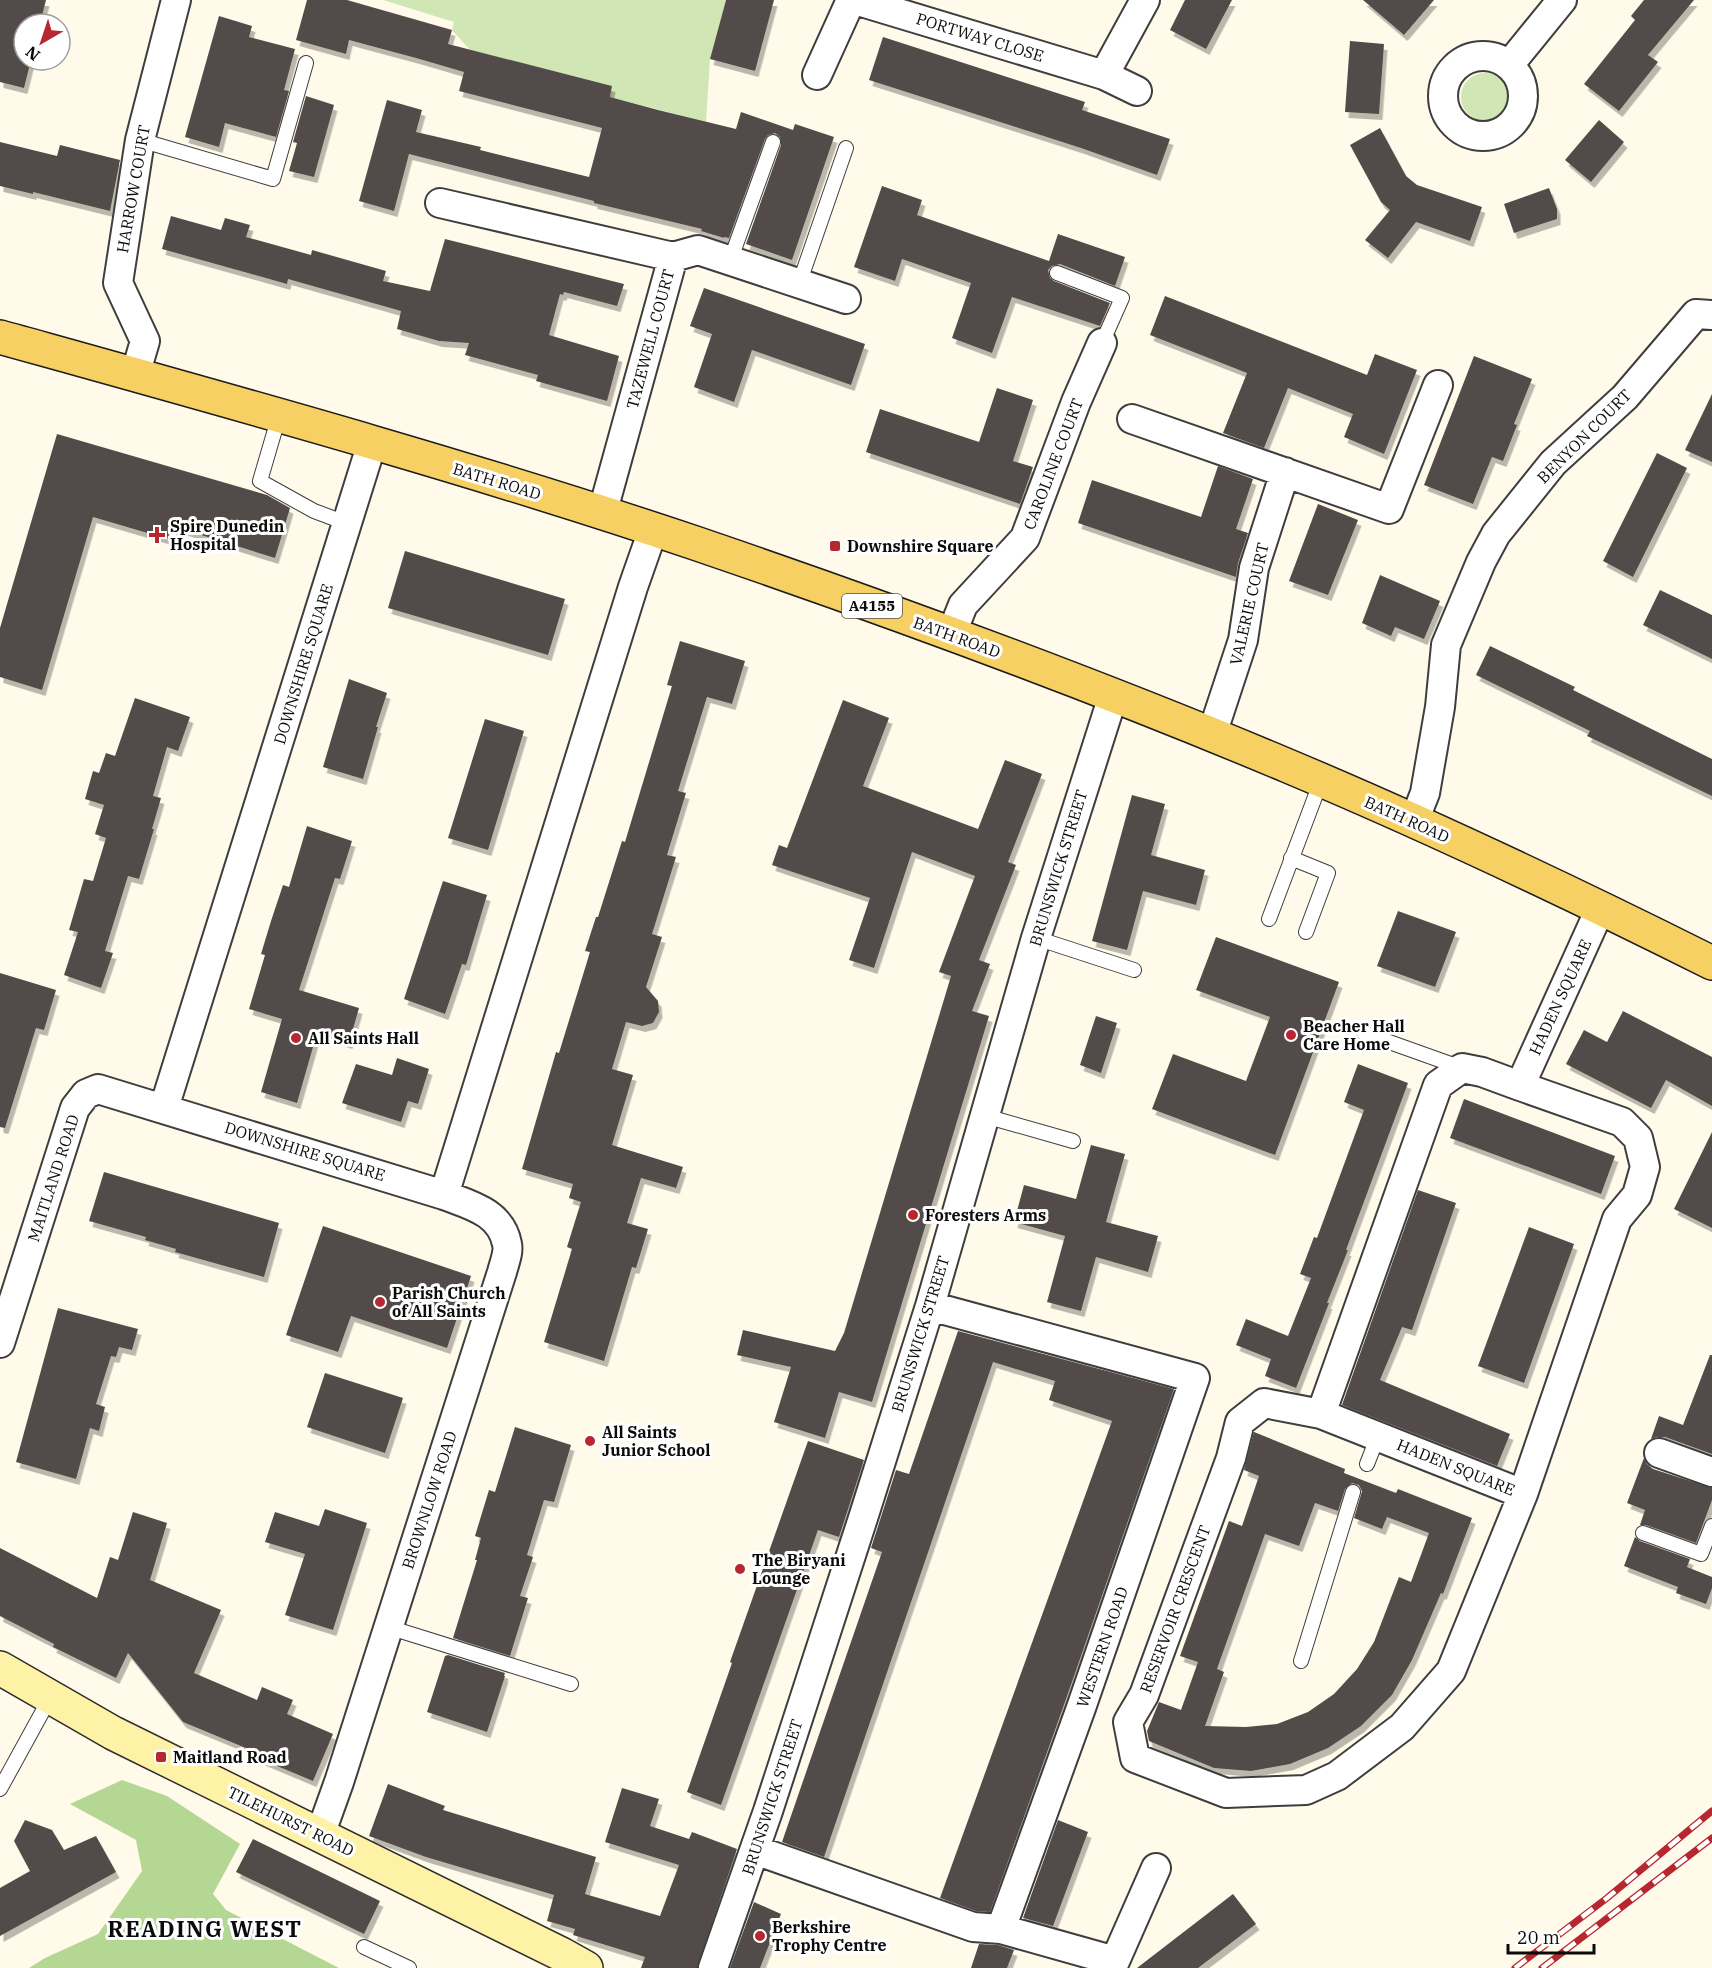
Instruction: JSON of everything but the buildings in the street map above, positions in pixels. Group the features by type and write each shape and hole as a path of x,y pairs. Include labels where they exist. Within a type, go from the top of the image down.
{"main road":[{"name":"BATH ROAD","path":"0,337 372,443 602,514 951,635 1210,734 1414,821 1601,907 1712,963"}],"street":[{"name":"HARROW COURT","path":"135,375 144,341 118,283 140,140 176,0"},
{"name":"PORTWAY CLOSE","path":"816,75 853,0 1104,75 1137,92"},
{"path":"1104,75 1145,0"},
{"path":"1509,65 1562,0"},
{"name":"TAZEWELL COURT","path":"440,203 673,257 602,514"},
{"path":"673,257 698,250 846,298"},
{"name":"BENYON COURT","path":"1414,821 1425,793 1440,707 1446,645 1481,562 1496,534 1553,463 1624,397 1696,314 1712,315"},
{"name":"CAROLINE COURT","path":"951,635 963,605 1025,538 1076,402 1102,343"},
{"path":"1132,419 1389,509 1438,385"},
{"name":"DOWNSHIRE SQUARE","path":"372,443 164,1108 444,1195"},
{"name":"VALERIE COURT","path":"1210,734 1220,712 1244,640 1254,568 1285,472"},
{"path":"444,1195 633,587 653,530"},
{"name":"BRUNSWICK STREET","path":"713,1968 755,1850 930,1306 1036,938 1113,696"},
{"name":"HADEN SQUARE","path":"1520,1086 1601,907"},
{"path":"1321,1414 1438,1085 1462,1068"},
{"name":"HADEN SQUARE","path":"1321,1414 1523,1494 1617,1220 1637,1195 1645,1167 1638,1138 1622,1122 1482,1072 1462,1068"},
{"name":"MAITLAND ROAD","path":"0,1343 75,1108 86,1094 98,1089 164,1108"},
{"name":"BROWNLOW ROAD","path":"320,1835 502,1272 508,1246 500,1227 485,1210 444,1195"},
{"name":"WESTERN ROAD","path":"930,1306 1195,1378 1081,1708 1001,1929"},
{"name":"RESERVOIR CRESCENT","path":"1321,1414 1264,1403 1240,1422 1231,1458 1144,1695 1128,1722 1135,1758 1226,1793 1306,1790 1337,1776 1402,1727 1451,1671 1523,1494"},
{"path":"1659,1453 1712,1472"},
{"name":"TILEHURST ROAD","path":"0,1668 113,1733 586,1968"},
{"path":"755,1850 973,1927 1001,1929 1115,1961 1156,1868"}],"lane":[{"path":"140,140 273,179 306,63"},
{"path":"730,261 773,142"},
{"path":"799,284 846,148"},
{"path":"1058,273 1122,298 1102,343"},
{"path":"279,416 260,481 314,511 346,523"},
{"path":"1269,919 1321,781"},
{"path":"1292,858 1328,873 1306,932"},
{"path":"1036,938 1134,970"},
{"path":"1364,1033 1462,1068"},
{"path":"985,1116 1073,1141"},
{"path":"1366,1464 1378,1436"},
{"path":"1301,1661 1353,1492"},
{"path":"1643,1533 1706,1557 1712,1526"},
{"path":"388,1627 571,1684"},
{"path":"0,1789 50,1698"},
{"path":"364,1947 409,1968"}],"green space":[{"path":"383,0 726,0 710,59 706,122 610,97 612,86 470,50 452,30 454,22"},
{"path":"1480,73 1490,73 1502,80 1509,92 1509,102 1502,114 1490,121 1480,121 1465,110 1461,102 1461,92 1472,77"},
{"path":"122,1780 167,1796 240,1844 213,1894 226,1910 339,1968 29,1968 45,1958 98,1934 142,1871 136,1840 70,1804"}],"railway":[{"path":"1515,1968 1607,1898 1712,1811"},
{"path":"1542,1968 1712,1838"}],"place":[{"name":"Spire Dunedin Hospital","path":"157,535"},
{"name":"Downshire Square","path":"835,546"},
{"name":"Beacher Hall Care Home","path":"1291,1035"},
{"name":"All Saints Hall","path":"296,1038"},
{"name":"Foresters Arms","path":"913,1215"},
{"name":"Parish Church of All Saints","path":"380,1302"},
{"name":"All Saints Junior School","path":"590,1441"},
{"name":"The Biryani Lounge","path":"740,1569"},
{"name":"Maitland Road","path":"161,1757"},
{"name":"Berkshire Trophy Centre","path":"760,1936"}],"district":[{"name":"READING WEST","path":"205,1929"}]}
